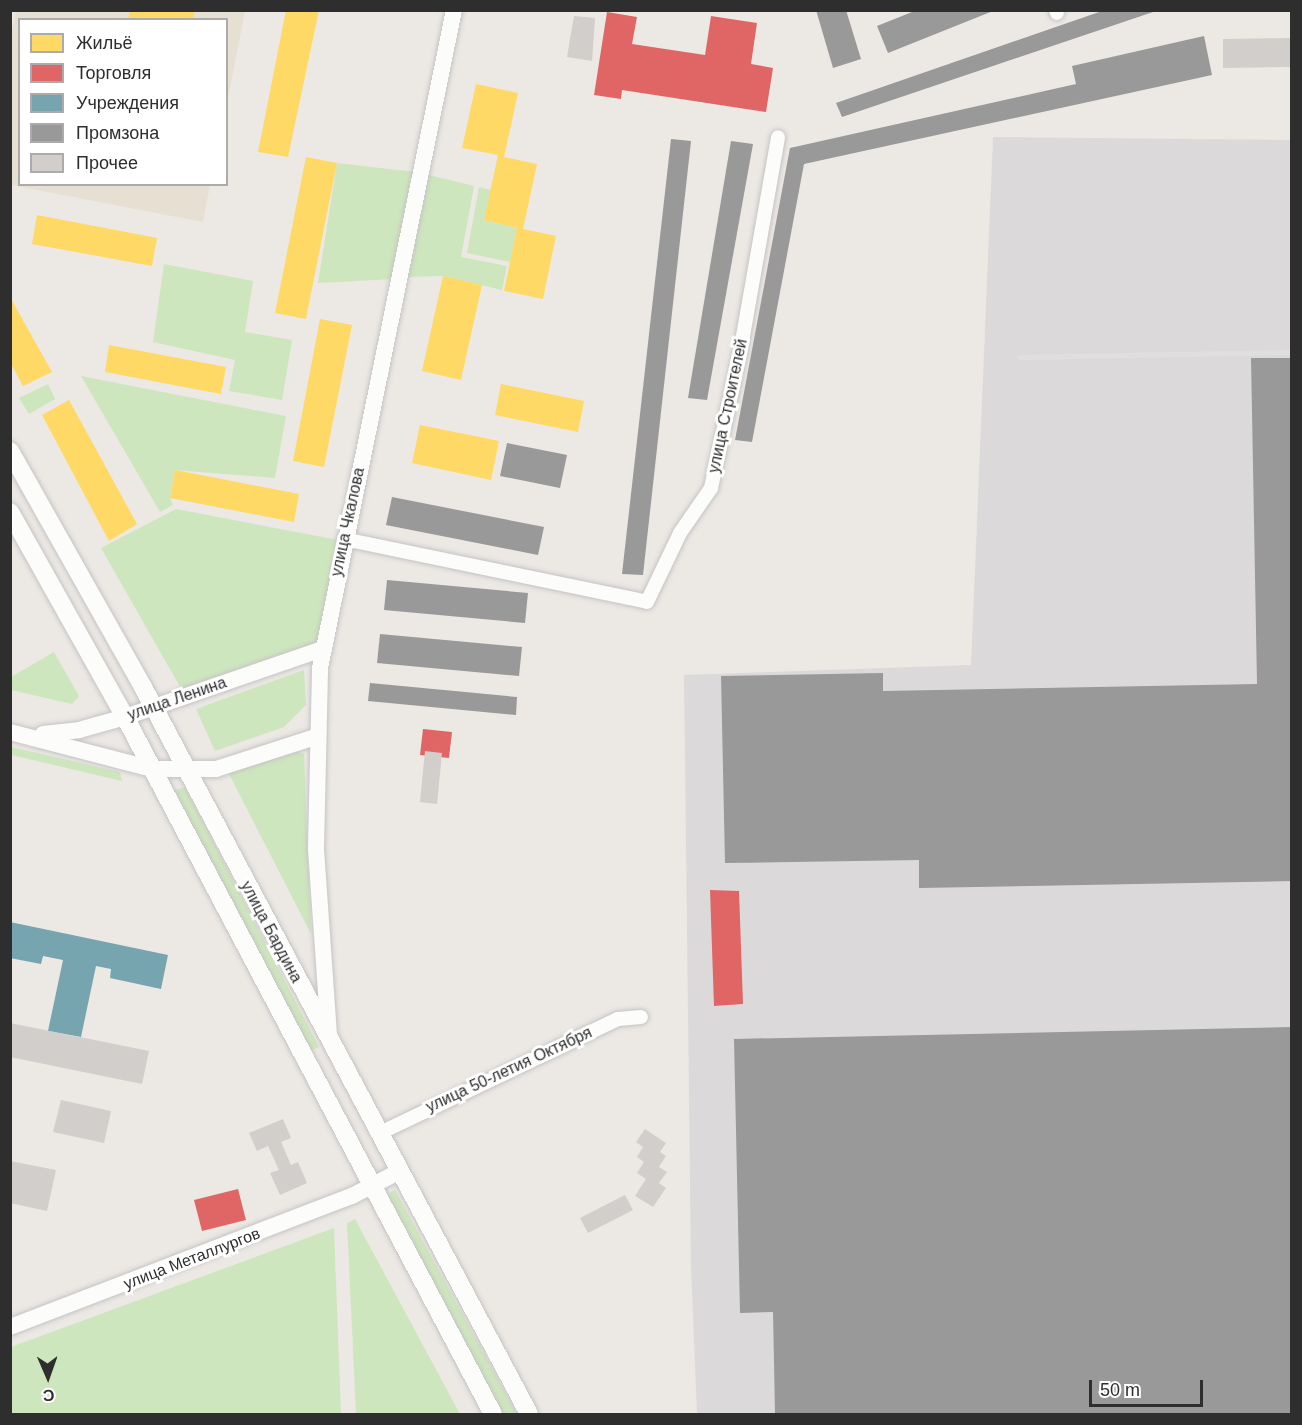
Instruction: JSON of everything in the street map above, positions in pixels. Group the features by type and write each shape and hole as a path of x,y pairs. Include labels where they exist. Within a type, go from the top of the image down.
{"main road":[{"name":"улица Бардина","path":"10,451 154,707 329,1042 380,1133 529,1414"},
{"name":"улица Бардина","path":"10,512 125,717 492,1414"}],"street":[{"name":"улица Чкалова","path":"329,1042 316,848 315,737 322,649 454,10"},
{"name":"улица Строителей","path":"344,538 647,602 680,532 711,488 740,353 778,137"},
{"name":"улица Ленина","path":"29,736 79,730 125,717 322,649"},
{"name":"улица Ленина","path":"10,732 152,769 184,767 216,769 315,737"},
{"name":"улица 50-летия Октября","path":"380,1133 618,1018 641,1017"},
{"name":"улица Металлургов","path":"10,1327 372,1187 400,1171"}],"shaded area":[{"path":"16,11 245,11 228,98 228,18 18,18 18,186 210,186 203,222 11,185 10,40"},
{"path":"993,137 1291,140 1291,1414 697,1414 691,1267 684,675 971,665"}],"green space":[{"path":"337,163 415,172 393,279 318,283"},
{"path":"425,174 474,186 461,257 507,266 502,290 443,276 404,277"},
{"path":"479,187 491,190 484,220 517,228 510,262 467,253"},
{"path":"164,264 253,281 245,332 292,340 282,400 229,391 235,360 153,342"},
{"path":"81,376 286,416 275,478 175,470 170,498 173,505 160,512"},
{"path":"48,384 55,399 29,414 19,398"},
{"path":"176,509 338,540 318,645 183,692 101,548"},
{"path":"54,652 79,696 72,704 11,690 11,677"},
{"path":"304,670 306,705 284,727 215,751 196,709"},
{"path":"11,747 120,772 122,781 11,755"},
{"path":"287,748 304,754 311,934 227,770"},
{"path":"185,787 319,1047 309,1052 172,791"},
{"path":"395,1190 517,1414 503,1414 384,1195"},
{"path":"355,1219 460,1414 356,1414 347,1223"},
{"path":"334,1228 341,1414 11,1414 11,1347"}],"building: Жильё":[{"path":"130,10 195,10 193,18 128,18"},
{"path":"286,10 319,10 288,157 258,152"},
{"path":"476,84 518,93 504,157 537,164 523,229 556,236 543,299 504,291 517,228 484,220 498,155 462,148"},
{"path":"306,157 337,163 306,319 275,313"},
{"path":"37,215 157,238 152,266 32,244"},
{"path":"443,276 482,285 461,380 422,371"},
{"path":"10,297 52,372 23,386 10,362"},
{"path":"320,319 352,325 324,467 293,461"},
{"path":"109,345 226,367 221,394 105,372"},
{"path":"501,384 584,401 578,432 495,415"},
{"path":"69,400 137,524 109,541 42,415"},
{"path":"420,425 499,441 491,480 412,463"},
{"path":"175,470 299,494 294,522 170,498"}],"building: Торговля":[{"path":"607,12 637,17 632,44 705,55 711,16 757,23 751,64 773,68 766,112 622,90 621,99 594,95"},
{"path":"423,729 452,732 449,758 420,755"},
{"path":"710,890 739,891 743,1004 714,1006"},
{"path":"238,1189 246,1220 202,1231 194,1200"}],"building: Учреждения":[{"path":"10,922 168,955 161,989 110,978 111,969 96,966 81,1037 48,1031 63,960 43,956 41,964 10,958"}],"building: Промзона":[{"path":"816,10 846,10 861,59 833,68"},
{"path":"917,10 993,11 888,53 877,26"},
{"path":"1105,10 1156,11 842,117 836,103"},
{"path":"1204,36 1212,75 804,164 752,442 735,440 790,148 1076,84 1072,66"},
{"path":"671,139 691,141 643,575 622,574"},
{"path":"731,141 753,144 707,400 688,398"},
{"path":"1251,358 1292,358 1292,881 919,888 919,860 725,863 721,676 883,673 883,691 1257,684"},
{"path":"507,443 567,455 560,488 500,476"},
{"path":"392,497 544,527 538,555 386,525"},
{"path":"387,580 528,593 525,623 384,610"},
{"path":"380,634 522,647 519,676 377,663"},
{"path":"370,683 517,697 516,715 368,701"},
{"path":"1292,1027 1292,1414 775,1414 773,1312 740,1313 734,1039"}],"building: Прочее":[{"path":"574,16 595,18 592,61 567,57"},
{"path":"1292,38 1292,67 1223,68 1223,39"},
{"path":"425,751 442,753 437,804 420,802"},
{"path":"10,1023 149,1051 142,1084 10,1057"},
{"path":"61,1100 111,1111 104,1143 53,1132"},
{"path":"283,1119 291,1138 281,1142 291,1165 298,1162 307,1183 280,1195 270,1173 279,1170 268,1146 257,1151 249,1133"},
{"path":"645,1129 666,1143 660,1152 666,1156 659,1167 667,1172 659,1183 666,1188 653,1207 635,1196 646,1179 637,1173 644,1162 637,1157 643,1147 636,1142"},
{"path":"10,1161 56,1170 47,1211 10,1203"},
{"path":"625,1195 633,1210 588,1233 580,1218"}],"railway":[{"path":"1020,357 1292,352"}]}
